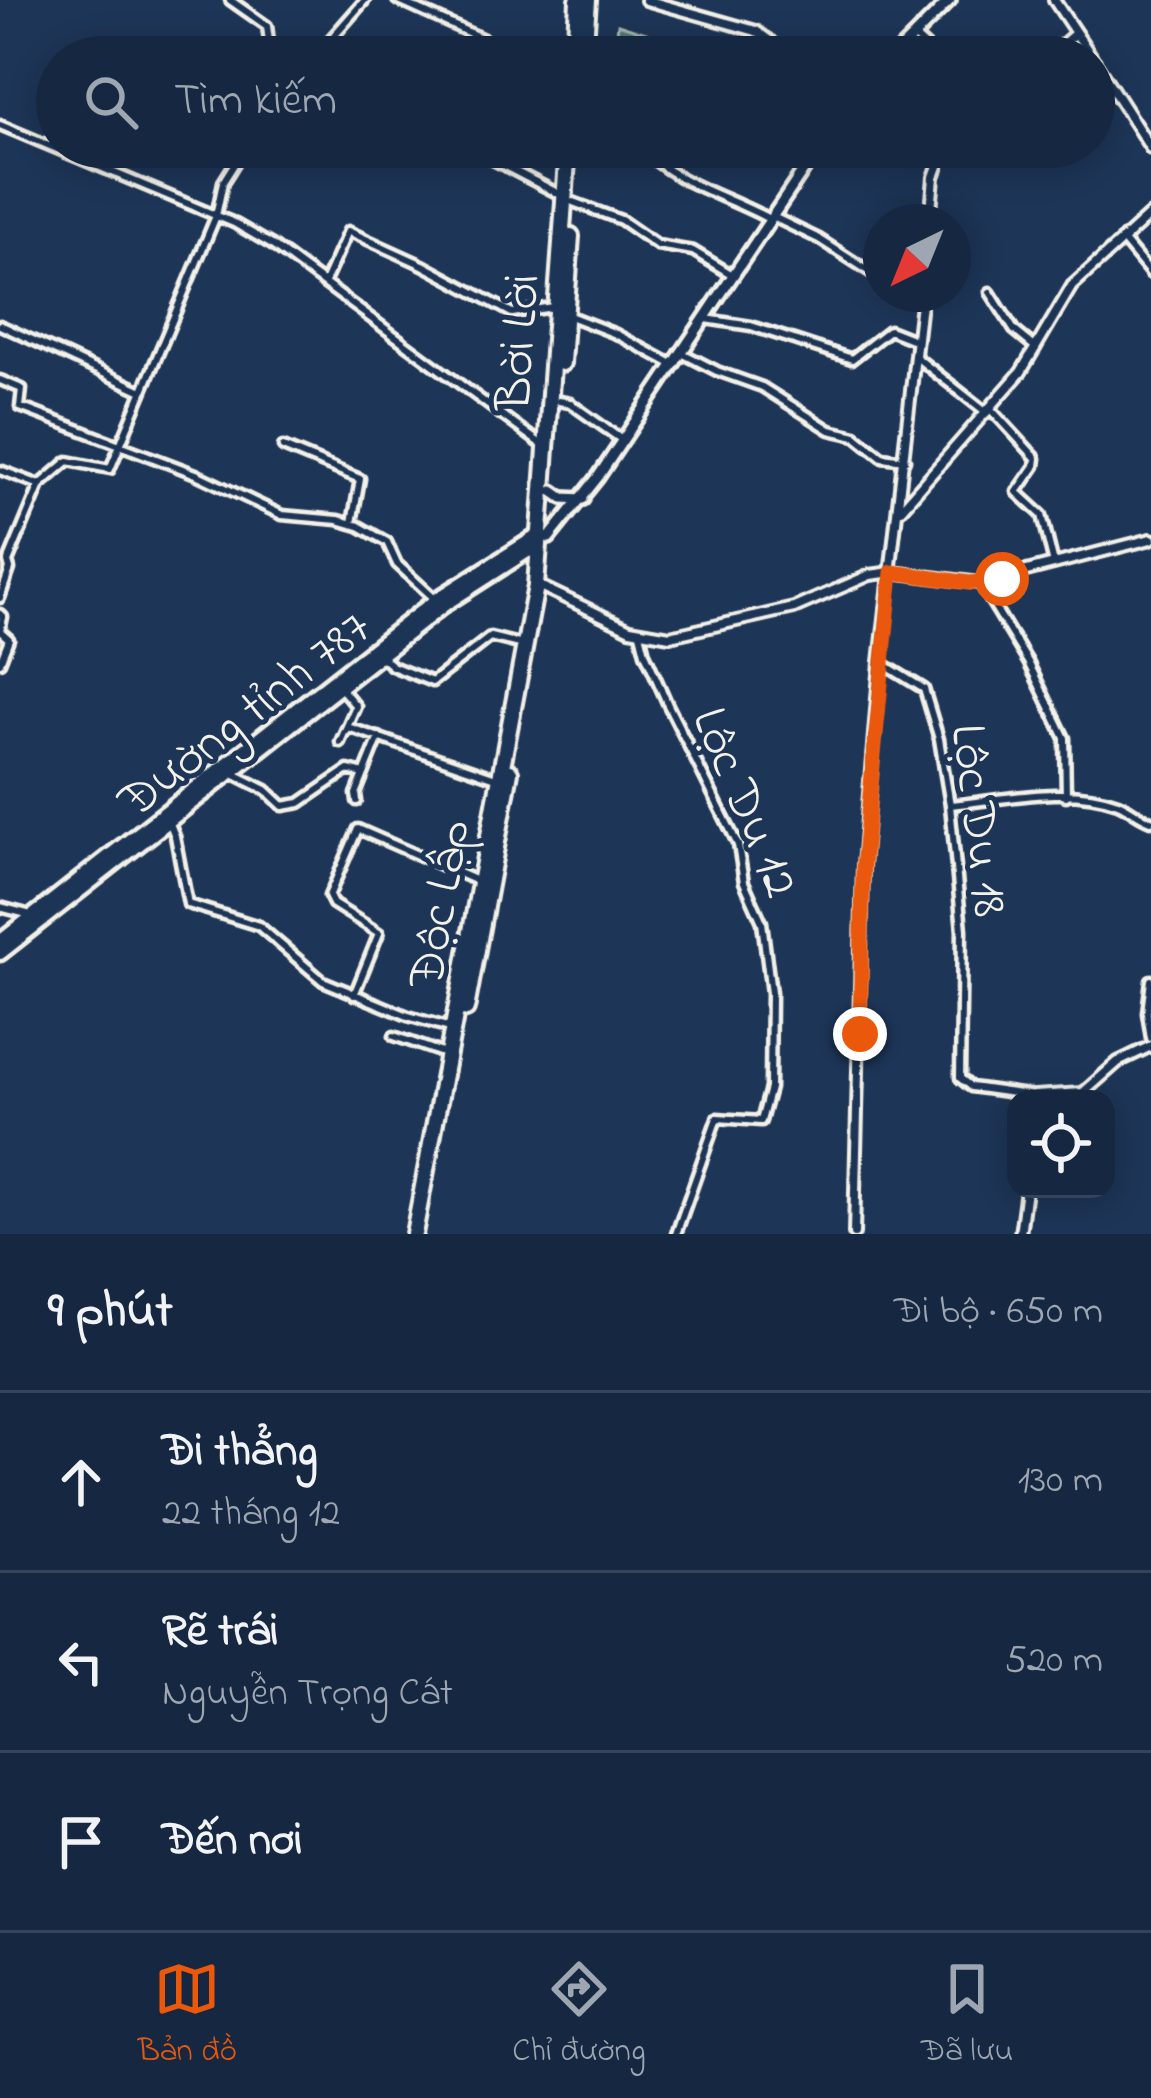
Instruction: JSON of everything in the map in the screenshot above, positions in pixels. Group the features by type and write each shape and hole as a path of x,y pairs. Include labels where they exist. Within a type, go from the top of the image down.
{"highway":[{"path":"575,36 578,0"},
{"path":"585,36 588,0"},
{"name":"Bời Lời","path":"544,538 568,168"},
{"name":"Bời Lời","path":"569,200 574,168"},
{"name":"Bời Lời","path":"544,538 560,400 561,311"},
{"path":"458,1030 540,587 544,538"},
{"name":"Độc Lập","path":"418,1234 458,1030 479,882 540,587"},
{"name":"Độc Lập","path":"418,1234 449,1055 458,1030"}],"main road":[{"path":"914,36 950,0"},
{"path":"544,538 583,499 805,168"},
{"path":"553,491 563,498 583,499"},
{"name":"Đường tỉnh 787","path":"0,941 436,600 544,538"},
{"name":"Đường tỉnh 787","path":"0,953 445,604 544,538"}],"street":[{"path":"230,0 267,26 268,36"},
{"path":"333,36 365,0"},
{"path":"398,0 477,36"},
{"path":"646,0 762,36"},
{"path":"1054,0 1078,36"},
{"path":"1072,36 1076,33"},
{"path":"1115,93 1151,149"},
{"path":"0,125 36,140"},
{"path":"102,168 272,245 548,449"},
{"path":"0,598 8,562 40,485 68,461 110,469 232,168"},
{"path":"508,168 621,220 657,245 693,251 731,274"},
{"path":"663,168 819,239 863,267"},
{"path":"932,204 937,168"},
{"path":"899,511 1036,348 1068,291 1151,214"},
{"path":"325,282 348,231 512,313 561,311 672,364"},
{"path":"1123,240 1151,274"},
{"path":"990,292 1014,331 1036,348"},
{"path":"854,1234 863,866 880,662 920,312"},
{"path":"702,318 751,326 852,359 889,330 917,341"},
{"path":"0,325 140,390"},
{"path":"680,352 762,387 830,430 856,436 883,457 904,460"},
{"path":"916,358 988,410 1036,458 1036,466 1017,492 1042,515 1054,564"},
{"path":"0,380 22,389 20,407 196,474 283,515 352,524 387,542 397,564 436,600"},
{"path":"560,400 622,440"},
{"path":"283,447 360,479 352,524"},
{"path":"0,470 40,485"},
{"path":"540,587 640,633 684,634 794,608 858,578 892,572 980,583 1151,539"},
{"path":"980,583 1028,662 1065,738 1066,796"},
{"path":"0,614 0,631 9,639 0,662"},
{"name":"Lộc Du 12","path":"640,633 668,705 738,844 745,882 762,922 772,993 765,1116 760,1121 717,1118 676,1234"},
{"path":"379,655 392,666 432,682 490,637 526,646"},
{"name":"Lộc Du 18","path":"880,662 917,683 930,700 950,805 962,930 959,1076 971,1087 1007,1093"},
{"path":"339,686 356,706 340,742"},
{"path":"348,727 499,779"},
{"path":"357,802 379,737"},
{"path":"229,772 266,790 283,806 300,803 348,770 364,774"},
{"path":"950,805 1066,796 1121,804 1151,821"},
{"path":"168,819 188,904 259,926 323,981 458,1030"},
{"path":"354,995 379,933 333,904 329,896 358,829 479,882"},
{"path":"0,907 33,916"},
{"path":"1086,1090 1151,1042 1147,1013 1151,980"},
{"path":"394,1036 449,1055"},
{"path":"1020,1234 1025,1198"}],"green space":[{"path":"618,24 655,36 617,36"}],"route":[{"path":"860,1034 863,866 892,572 970,583 1002,579"}]}
